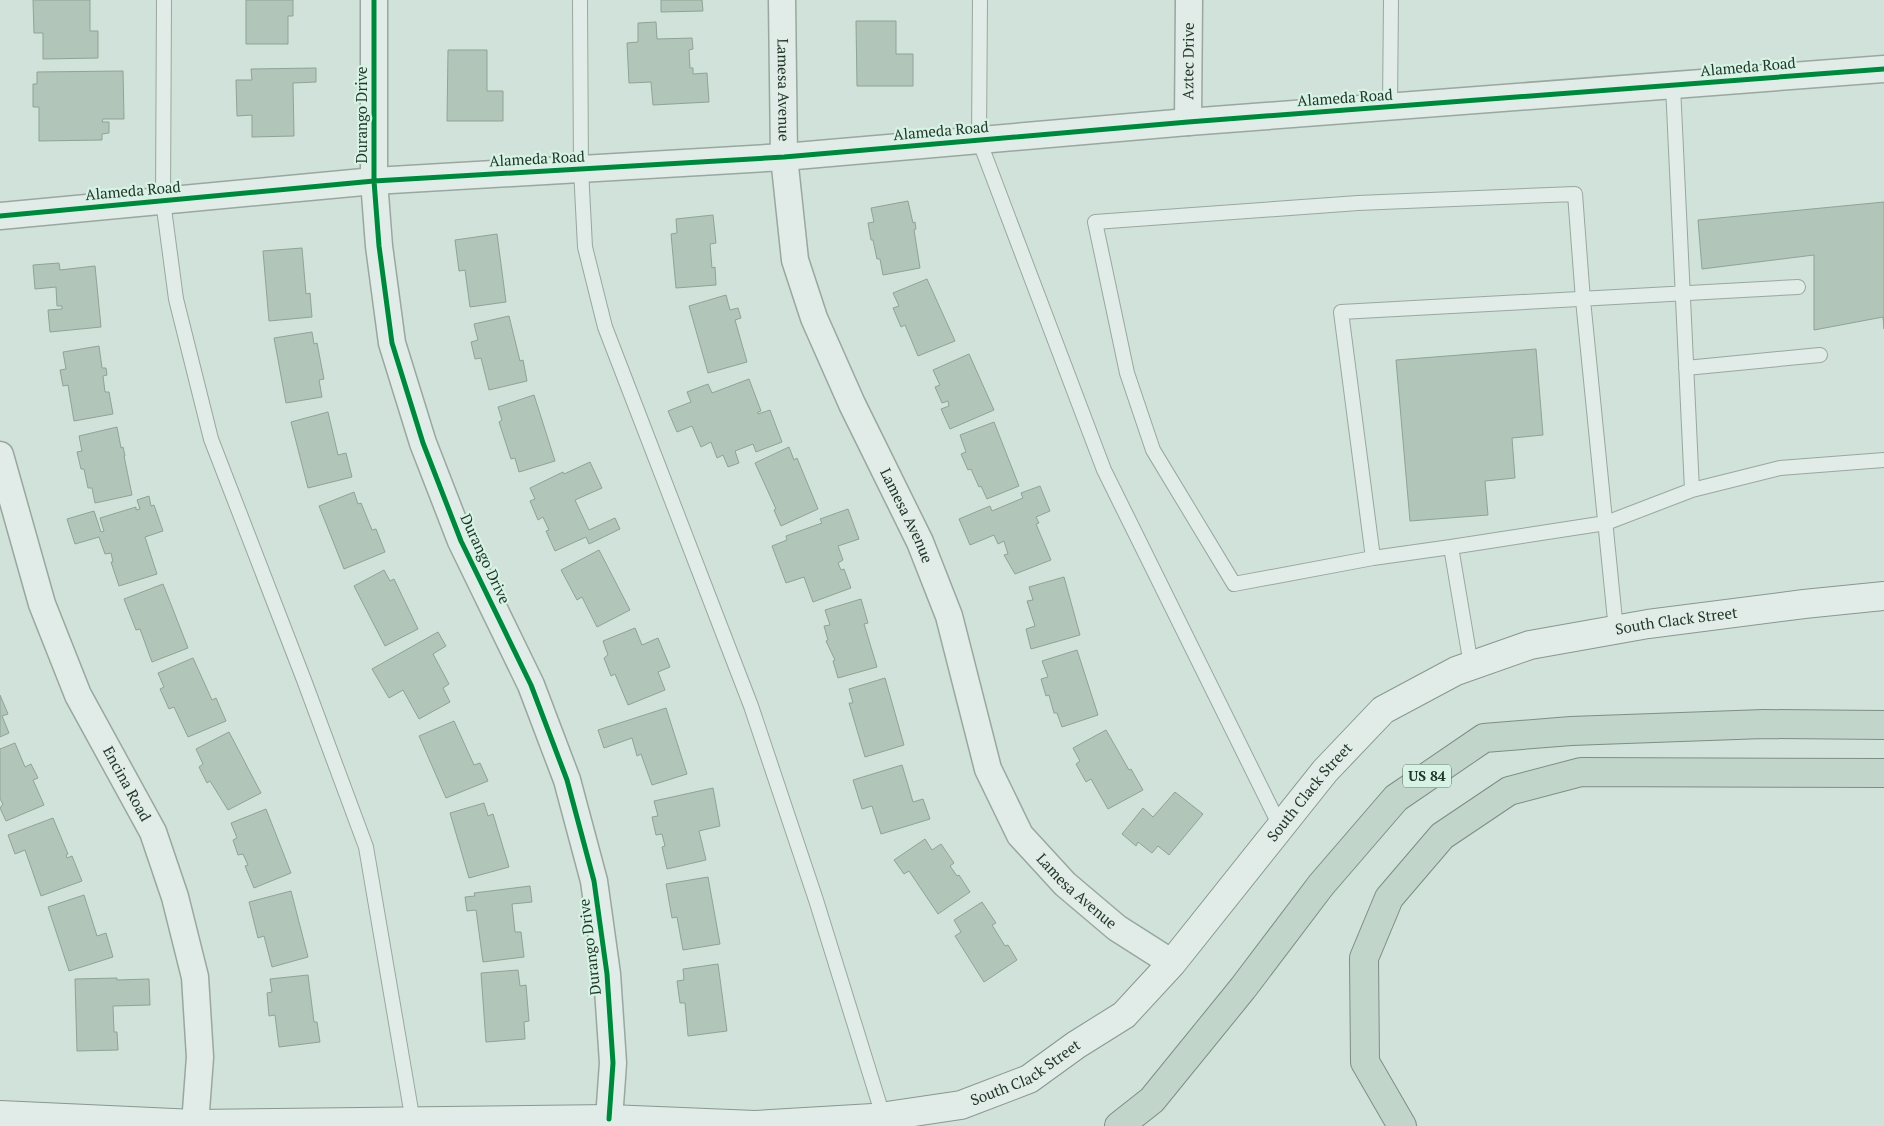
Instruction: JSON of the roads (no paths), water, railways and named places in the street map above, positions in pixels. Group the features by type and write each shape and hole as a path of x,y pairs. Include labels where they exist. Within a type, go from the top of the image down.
{"highway":[{"name":"US 84","path":"1119,1126 1152,1100 1243,988 1322,885 1396,798 1484,738 1571,731 1764,724 1884,725"},
{"path":"1402,1126 1365,1062 1364,958 1389,898 1442,836 1509,791 1581,772 1884,773"}],"main road":[{"name":"South Clack Street","path":"0,1115 195,1124 608,1119 755,1125 884,1116 961,1104 1029,1079 1076,1045 1124,1014 1172,962 1325,771 1382,710 1456,670 1530,646 1616,630 1804,604 1884,596"}],"street":[{"name":"Durango Drive","path":"374,0 374,181 379,246 392,343 423,443 461,541 531,685 567,780 594,881 608,994 612,1063 608,1119"},
{"name":"Lamesa Avenue","path":"782,0 784,157 795,260 814,318 852,404 920,542 949,616 988,769 1020,836 1065,884 1117,928 1172,962"},
{"name":"Aztec Drive","path":"1188,122 1189,0"},
{"name":"Alameda Road","path":"0,216 374,181 784,157 1188,122 1884,69"},
{"name":"Encina Road","path":"0,455 42,604 78,695 153,832 175,897 195,977 200,1056 195,1124"}],"lane":[{"path":"164,0 163,201 176,299 211,439 301,671 366,847 413,1122"},
{"path":"580,0 581,169 584,247 605,327 751,706 816,900 884,1116"},
{"path":"980,0 979,140 1104,470 1280,826"},
{"path":"1390,107 1391,0"},
{"path":"1673,86 1692,490"},
{"path":"1616,630 1606,523 1584,300 1575,194 1358,204 1095,222 1127,373 1153,450 1234,584 1373,558 1606,523 1692,490 1780,468 1884,460"},
{"path":"1373,558 1341,312 1798,287"},
{"path":"1686,368 1820,355"},
{"path":"1451,547 1471,665"}]}
